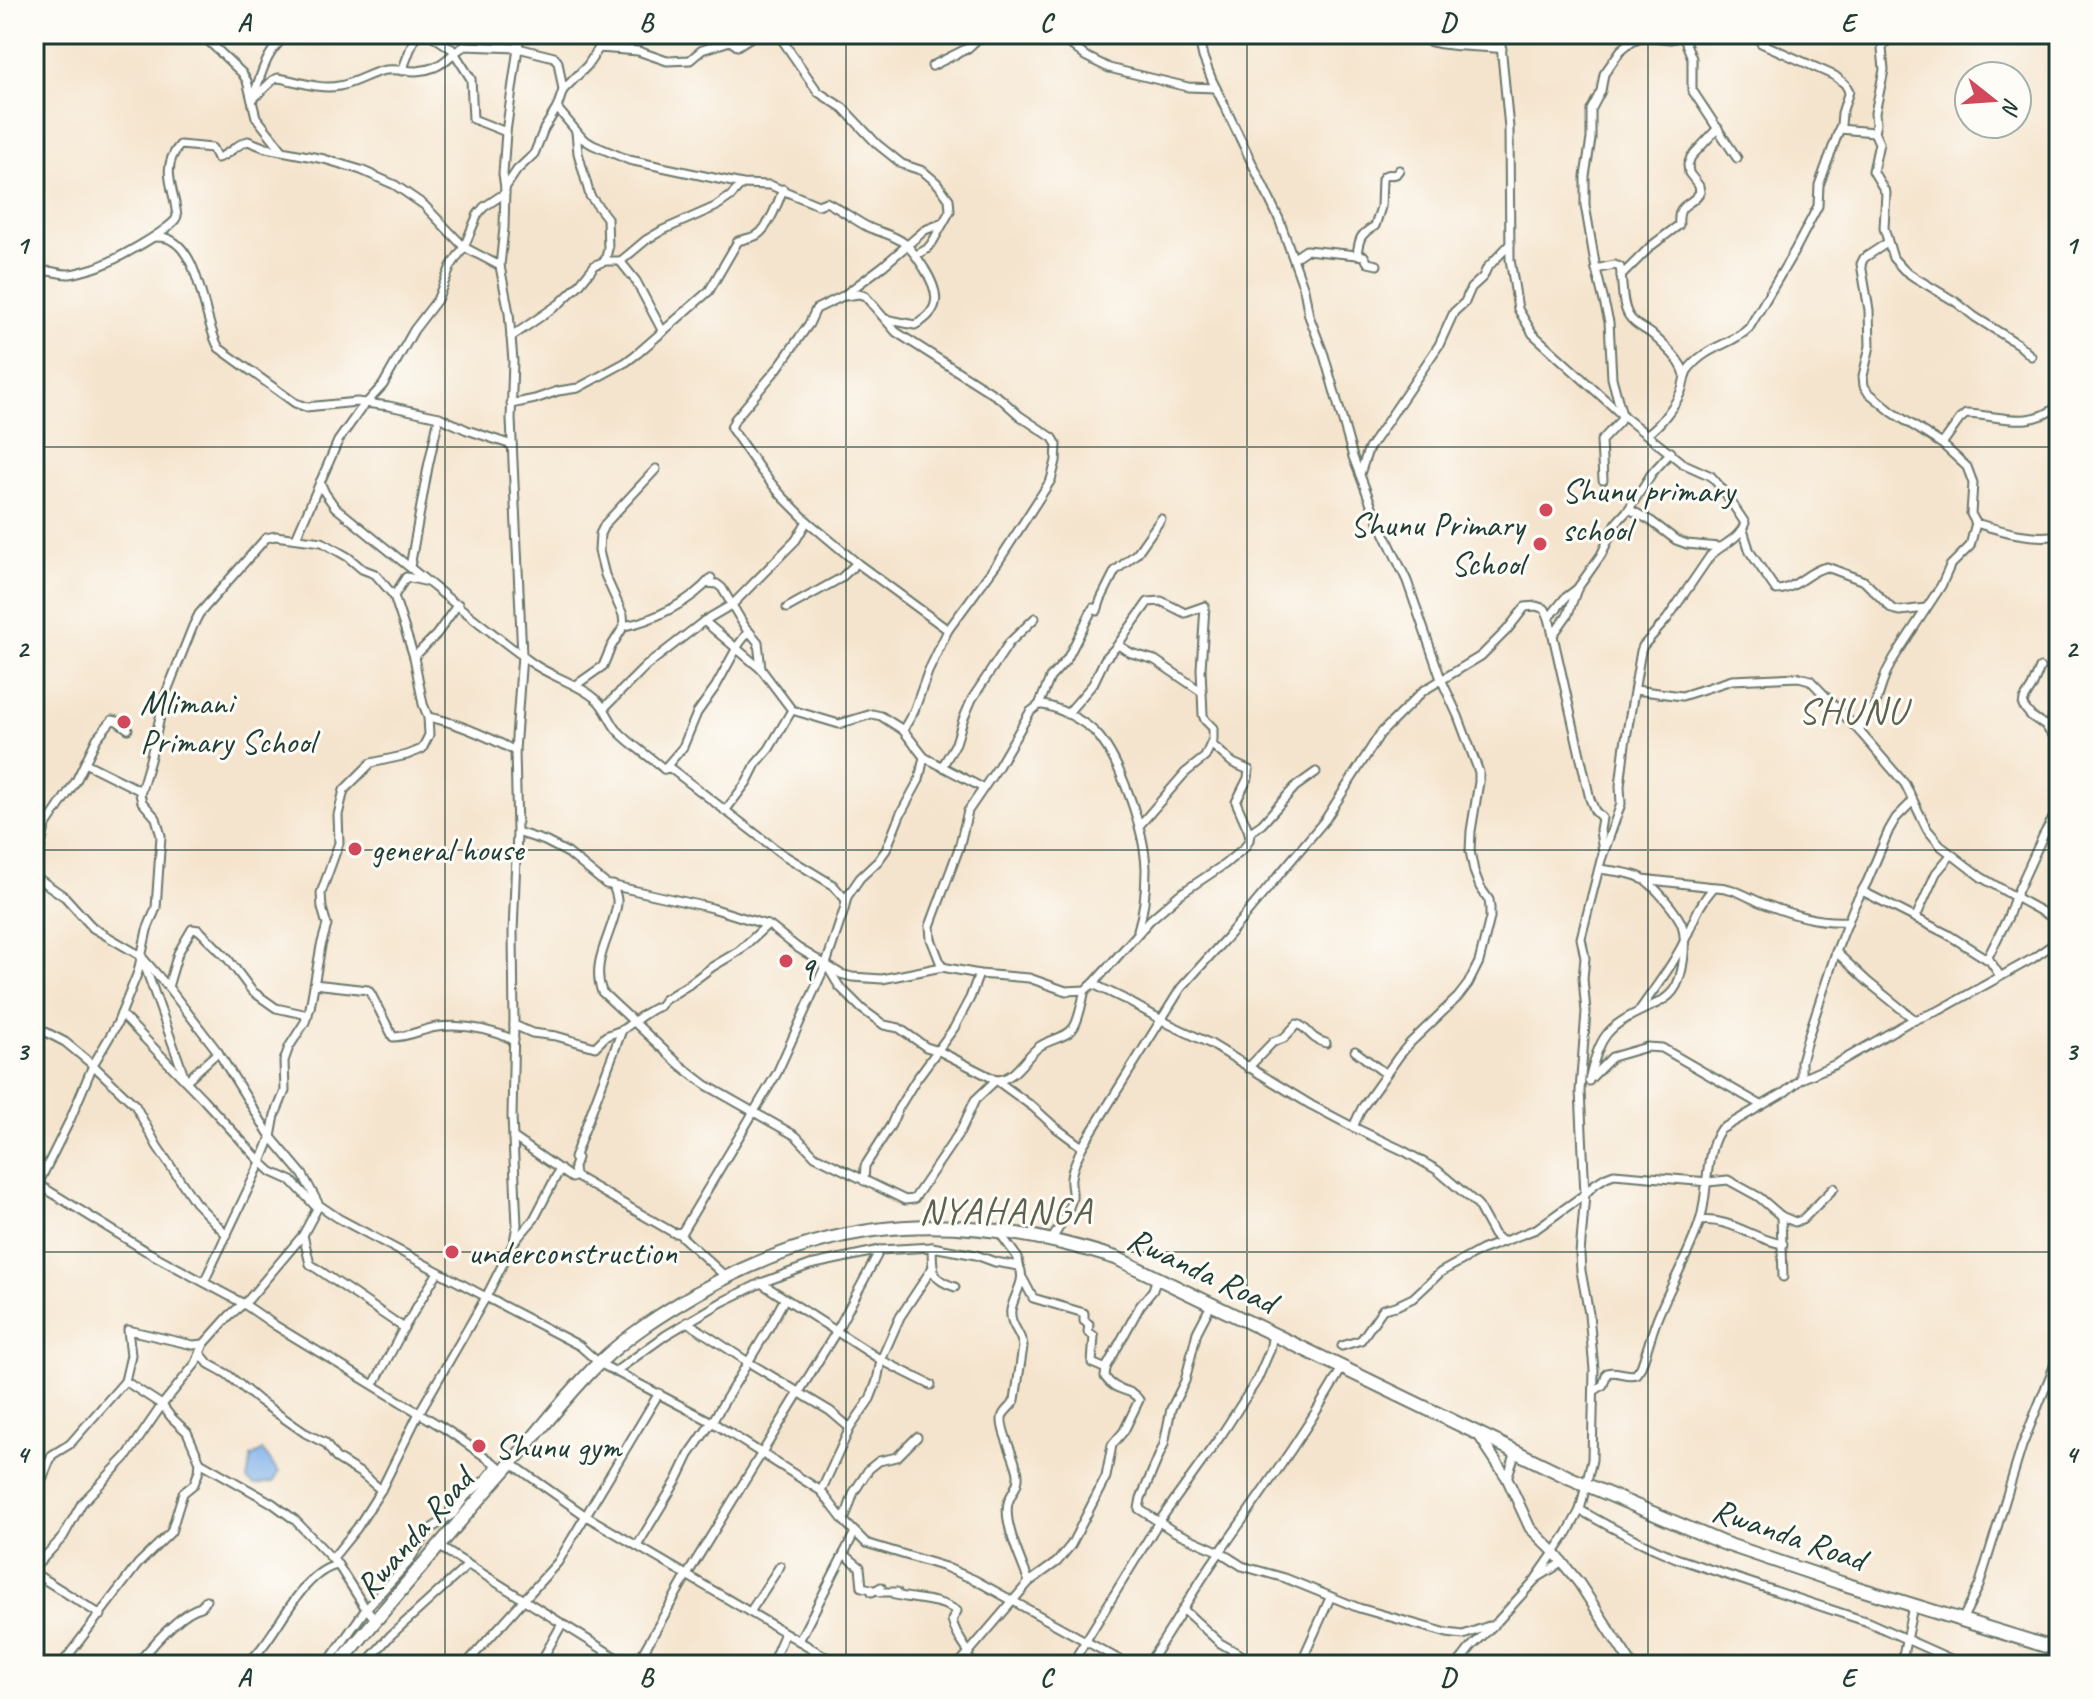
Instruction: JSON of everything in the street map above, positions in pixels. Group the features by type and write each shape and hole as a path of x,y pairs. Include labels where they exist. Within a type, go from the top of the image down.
{"highway":[{"name":"Rwanda Road","path":"338,1665 504,1466 599,1363 668,1310 726,1277 768,1258 825,1239 851,1233 950,1226 998,1230 1051,1240 1116,1258 1586,1485 1723,1543 2059,1650"}],"street":[{"path":"201,34 242,73 256,117 282,150"},
{"path":"252,100 270,54 282,38 290,34"},
{"path":"402,71 416,34"},
{"path":"430,34 456,53 472,80 473,119 506,132"},
{"path":"514,1242 517,1225 512,1091 517,832 515,751 522,655 512,445 513,371 500,266 506,132 520,34"},
{"path":"296,538 338,441 385,381 414,330 437,300 478,214 505,190 517,170 534,154 563,90 614,34"},
{"path":"601,48 638,51 676,62 690,60 702,50 730,41 737,46 756,34"},
{"path":"778,34 818,92 843,108 877,144 902,164 923,171 940,186 951,203 950,211 927,249 916,255"},
{"path":"932,66 968,48 983,34"},
{"path":"1047,34 1109,68 1188,87 1216,88"},
{"path":"1198,34 1203,57 1216,88 1279,219 1294,258 1309,316 1322,348 1360,475 1407,581 1441,679 1479,772 1470,851 1480,887 1489,900 1490,918 1479,962 1458,997 1410,1043 1386,1074 1362,1108 1353,1127"},
{"path":"1413,34 1442,44 1502,49"},
{"path":"1500,34 1509,128 1510,244 1516,299 1522,319 1533,334 1622,415 1682,463 1707,473 1716,481 1744,521 1743,530 1750,552 1776,590 1789,588 1822,567 1827,567 1864,581 1892,609 1927,608"},
{"path":"1685,376 1675,356 1652,334 1618,317 1596,269 1585,190 1591,110 1613,59 1632,41 1644,35 1670,39 1682,34 1692,58 1692,90 1737,158"},
{"path":"1891,34 1882,48 1884,70 1874,132 1879,143 1873,171 1886,193 1883,220 1893,258 1904,270 2018,344 2031,356"},
{"path":"1647,434 1656,427 1679,394 1685,376 1704,354 1749,328 1818,206 1819,185 1849,94 1845,84 1828,72 1761,43"},
{"path":"252,100 278,78 321,88 336,87 356,83 382,71 417,72 432,68 441,65 465,46 518,48 555,58 563,90"},
{"path":"557,108 576,132 593,145 629,160 742,184 770,185 818,205 826,202 869,228 891,235 907,245 932,281 935,302 923,320 915,325 885,319"},
{"path":"1621,276 1651,246 1678,227 1681,207 1699,195 1700,189 1690,177 1688,165 1691,157 1718,128"},
{"path":"1839,129 1874,132"},
{"path":"576,132 578,153 590,196 607,218 605,261"},
{"path":"34,276 46,270 69,274 95,268 154,237 177,218 169,168 172,155 180,145 212,148 217,158 248,141 361,170 395,185 424,205 464,247 500,266"},
{"path":"1357,255 1362,235 1378,220 1382,179 1399,170"},
{"path":"511,337 559,304 591,268 605,261 620,261 663,230 728,199 742,184"},
{"path":"511,404 578,388 626,362 709,291 738,241 762,231 783,189"},
{"path":"943,223 925,230 843,296 816,309 809,324 731,428 768,479 807,521 857,563 948,630"},
{"path":"154,237 166,238 184,251 204,298 219,348 300,406 367,403 439,417 512,445"},
{"path":"1860,732 1861,721 1875,706 1894,658 1941,586 1950,566 1970,546 1976,523 1971,514 1973,489 1967,467 1942,444 1892,412 1868,392 1862,381 1870,346 1869,310 1861,264 1864,258 1887,243"},
{"path":"1360,475 1368,450 1439,345 1451,317 1465,302 1471,288 1483,277 1487,268 1510,244"},
{"path":"1294,258 1306,250 1364,256 1368,263 1377,265"},
{"path":"620,261 636,281 663,332"},
{"path":"1596,269 1616,265 1620,267 1621,276 1612,378 1622,415 1600,444 1603,480"},
{"path":"843,296 865,296 896,332 1001,399 1053,438 1057,445 1051,480 998,562 948,630 903,730"},
{"path":"1942,444 1966,414 2028,421 2051,412 2059,405"},
{"path":"410,567 439,417"},
{"path":"1553,635 1568,614 1577,589 1601,555 1617,522 1671,452"},
{"path":"576,685 603,666 624,626 623,615 603,567 600,534 614,514 656,469"},
{"path":"320,482 335,507 426,581 522,655 595,698 618,731 664,769 670,768 787,858 833,885 846,900"},
{"path":"1629,509 1676,540 1719,547"},
{"path":"942,967 931,939 930,926 959,848 966,815 1030,712 1039,705 1050,678 1067,659 1093,608 1097,611 1115,571 1138,551 1161,519"},
{"path":"604,708 646,666 704,621 733,604 796,540 807,521"},
{"path":"1976,523 2034,537 2059,535"},
{"path":"1457,1665 1535,1580 1580,1510 1592,1460 1594,1391 1593,1344 1580,1254 1585,1194 1580,1091 1586,1012 1585,958 1581,938 1603,853 1621,804 1625,744 1643,646 1667,619 1710,556 1743,530"},
{"path":"34,1192 93,1065 121,1014 138,972 147,930 156,908 161,836 156,818 142,802 141,791 165,696 193,626 199,614 262,541 272,536 322,542 362,569 375,574 394,596 414,657 428,717 429,735 422,749 371,763 344,790 338,815 339,843 321,893 327,925 308,1015 284,1061 285,1091 273,1120 271,1137 204,1282"},
{"path":"787,608 841,578 857,563"},
{"path":"394,596 406,577 426,581"},
{"path":"624,626 676,606 709,580 720,586 758,642 761,669"},
{"path":"1549,618 1577,589"},
{"path":"1067,714 1093,684 1105,659 1150,601 1161,601 1185,613 1205,606 1201,669 1203,715 1214,732 1211,744 1205,757 1185,773 1139,826"},
{"path":"414,657 438,633 458,604"},
{"path":"1051,1240 1070,1203 1072,1173 1082,1147 1181,988 1325,820 1380,734 1423,691 1481,656 1525,607 1545,609 1549,618 1590,799 1602,818 1603,853"},
{"path":"942,767 956,743 972,699 1009,643 1035,618"},
{"path":"704,621 761,669 792,710 839,724 872,714 890,720 903,730 924,757 983,788"},
{"path":"664,769 683,747 697,713 748,630"},
{"path":"1118,645 1131,653 1155,660 1203,692"},
{"path":"2040,668 2023,706 2059,739"},
{"path":"1635,690 1682,696 1732,680 1799,677 1814,683 1905,784 1934,840 1951,855 2015,897 2059,921"},
{"path":"2047,727 2059,704"},
{"path":"1039,705 1047,705 1067,714 1092,729 1114,761 1139,826 1146,870 1143,915 1137,932"},
{"path":"725,811 792,710"},
{"path":"428,717 488,736 515,751"},
{"path":"128,729 116,720 110,721 97,738 76,781 45,827 35,874 65,897 93,928 141,956 168,987 218,1052 271,1137 303,1175 318,1207"},
{"path":"517,832 568,853 606,884 712,908 767,925 798,948 846,976 874,979 942,967 1029,978 1066,991 1085,990 1137,932 1180,894 1248,844 1249,833 1236,802 1249,770 1233,763 1211,744"},
{"path":"679,1234 686,1228 777,1073 826,964 846,900 860,878 882,856 919,780 924,757"},
{"path":"85,763 141,791"},
{"path":"1249,833 1262,824 1295,787 1316,772"},
{"path":"1801,1079 1803,1052 1848,921 1889,830 1913,801"},
{"path":"1987,959 2051,819 2059,808"},
{"path":"1916,917 1936,873 1951,855"},
{"path":"1599,869 1642,879 1732,890 1809,919 1848,921"},
{"path":"1589,1081 1597,1049 1604,1036 1618,1022 1663,1000 1681,977 1682,926 1663,898 1642,879"},
{"path":"613,885 618,903 600,956 599,984 602,992 680,1065 706,1085 796,1136 815,1156 905,1200 914,1199 961,1130 975,1100 996,1080 1005,1080 1037,1048 1071,1030 1085,990"},
{"path":"1638,1012 1672,964 1698,908 1714,887"},
{"path":"1862,891 1916,917 1987,959 2000,976"},
{"path":"514,1025 532,1033 595,1047 606,1036 635,1022 739,951 767,925"},
{"path":"168,987 178,953 192,929 196,928 228,959 252,991 276,1008 308,1015"},
{"path":"1594,1391 1603,1385 1607,1373 1629,1376 1636,1374 1641,1367 1657,1319 1700,1221 1708,1182 1709,1158 1717,1134 1801,1079 1940,1010 2032,959 2059,940"},
{"path":"1836,952 1915,1020"},
{"path":"141,956 186,1081"},
{"path":"826,964 839,986 857,1006 884,1025 901,1029 926,1047 996,1080 1082,1147"},
{"path":"864,1181 865,1166 915,1081 939,1051 970,998 979,974"},
{"path":"314,984 368,990 393,1037 441,1027 484,1028 514,1040"},
{"path":"1093,984 1211,1044 1248,1068 1450,1179 1477,1204 1494,1235 1502,1242"},
{"path":"121,1014 261,1162 272,1172 292,1181 318,1207 580,1346 599,1363 712,1422 821,1491 866,1543 945,1567 1014,1600 1129,1665"},
{"path":"1248,1068 1273,1042 1286,1036 1297,1024 1302,1025 1315,1039 1326,1043"},
{"path":"34,1026 61,1039 135,1105 157,1146 195,1202 227,1235"},
{"path":"575,1176 577,1158 574,1158 622,1030"},
{"path":"1580,1091 1612,1057 1655,1047 1668,1050 1761,1105"},
{"path":"1355,1051 1386,1074"},
{"path":"186,1081 218,1052"},
{"path":"513,1137 572,1178 575,1176 679,1234 726,1277"},
{"path":"246,1665 264,1646 302,1591 335,1562 357,1528 381,1490 419,1413 514,1242 534,1219 560,1169"},
{"path":"1342,1346 1361,1340 1383,1309 1413,1298 1441,1272 1481,1250 1536,1229 1595,1184 1614,1174 1732,1182 1763,1200 1781,1216 1799,1222 1834,1188"},
{"path":"37,1182 146,1251 244,1304 586,1516 839,1665"},
{"path":"101,1615 34,1570 63,1537 82,1503 127,1456 196,1363 204,1344 244,1304 303,1235 318,1207"},
{"path":"1781,1216 1783,1277"},
{"path":"1700,1221 1727,1223 1783,1244"},
{"path":"998,1230 1016,1254 1023,1279 1033,1298 1084,1313 1084,1321 1089,1324 1088,1332 1094,1336 1092,1363 1106,1369"},
{"path":"303,1235 310,1264 404,1328"},
{"path":"616,1371 687,1322 761,1283 810,1265 880,1250 932,1247 1019,1266"},
{"path":"932,1247 936,1277 940,1282 955,1287"},
{"path":"636,1665 687,1575 836,1332 880,1250"},
{"path":"821,1491 850,1428 870,1399 881,1360 905,1308 933,1267"},
{"path":"374,1384 438,1272"},
{"path":"958,1665 1029,1582 1057,1562 1071,1545 1106,1477 1112,1445 1124,1431 1139,1400 1136,1395 1118,1389 1108,1381 1106,1369 1140,1306 1153,1290 1157,1277"},
{"path":"1023,1279 1017,1288 1011,1317 1023,1347 1015,1400 1003,1414 1001,1422 1019,1477 1008,1505 1009,1521 1029,1582"},
{"path":"761,1283 881,1360 931,1385"},
{"path":"637,1546 784,1300"},
{"path":"1211,1305 1197,1332 1183,1388 1171,1409 1164,1444 1139,1509 1158,1523 1220,1552 1242,1566 1285,1578 1330,1598 1395,1620 1463,1635 1497,1622"},
{"path":"687,1322 835,1415 850,1428"},
{"path":"34,1499 52,1455 70,1444 125,1381 131,1355 128,1330 193,1345 204,1344"},
{"path":"1071,1665 1158,1523 1252,1389 1265,1362 1273,1334"},
{"path":"200,1353 209,1364 223,1371 258,1400 325,1443 333,1456 381,1490"},
{"path":"1962,1620 1979,1586 2022,1446 2059,1354"},
{"path":"1147,1665 1342,1368"},
{"path":"61,1665 138,1564 171,1532 182,1496 194,1484 200,1462 190,1435 162,1405 125,1381"},
{"path":"465,1665 558,1562 659,1393"},
{"path":"1478,1434 1507,1478 1526,1522 1563,1562 1632,1665"},
{"path":"844,1521 854,1492 869,1469 879,1461 897,1457 917,1437"},
{"path":"1507,1478 1516,1452"},
{"path":"200,1462 272,1503 295,1520 335,1562 376,1620"},
{"path":"326,1665 366,1609 402,1570 429,1530 447,1519 466,1496 504,1466"},
{"path":"1580,1510 1625,1536 1676,1558 1868,1622 1964,1665"},
{"path":"429,1530 468,1565 628,1665"},
{"path":"799,1641 855,1532"},
{"path":"844,1554 860,1567 862,1587 872,1592 881,1587 880,1592 897,1592 895,1595 931,1601 957,1611 953,1625 968,1655 978,1665"},
{"path":"1535,1580 1563,1562"},
{"path":"364,1665 391,1635 468,1565"},
{"path":"750,1612 780,1566"},
{"path":"1300,1665 1330,1598"},
{"path":"136,1665 167,1630 192,1609 201,1607 206,1600"},
{"path":"1901,1665 1913,1606"},
{"path":"1184,1610 1220,1643 1259,1665"},
{"path":"539,1665 562,1624"},
{"path":"771,1665 785,1633"}],"water":[{"path":"262,1451 279,1472 274,1482 255,1485 247,1480 251,1457"}],"place":[{"name":"Shunu primary school","path":"1546,510"},
{"name":"Shunu Primary School","path":"1540,544"},
{"name":"Mlimani Primary School","path":"124,722"},
{"name":"general house","path":"355,849"},
{"name":"q","path":"786,961"},
{"name":"underconstruction","path":"452,1252"},
{"name":"Shunu gym","path":"479,1446"}],"district":[{"name":"SHUNU","path":"1853,710"},
{"name":"NYAHANGA","path":"1006,1210"}]}
